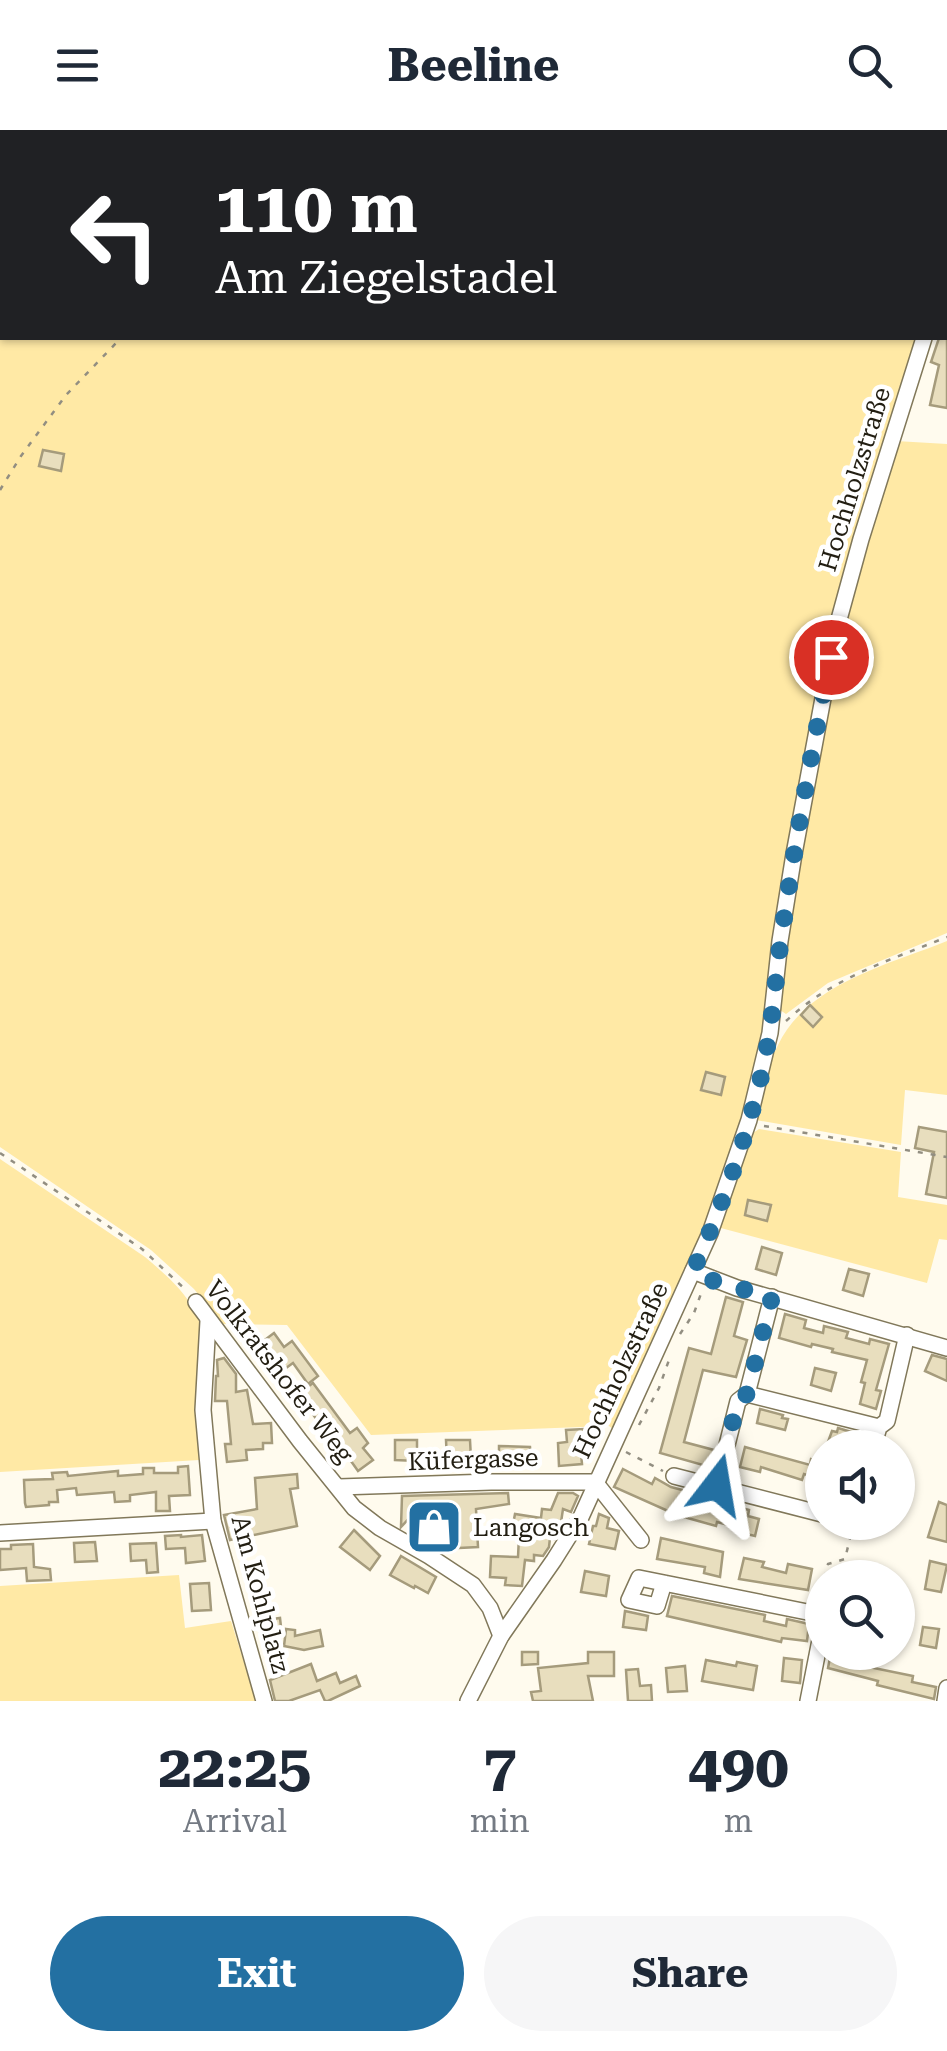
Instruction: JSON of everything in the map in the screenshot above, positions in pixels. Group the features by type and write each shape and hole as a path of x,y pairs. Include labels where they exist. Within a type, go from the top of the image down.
{"street":[{"name":"Hochholzstraße","path":"468,1701 502,1636 572,1531 700,1274 748,1124 770,1032 794,854 836,634 861,538 923,340"},
{"path":"700,1274 947,1348"},
{"path":"717,1485 738,1401 747,1394 772,1297"},
{"name":"Volkratshofer Weg","path":"196,1302 354,1508 473,1585 490,1608 502,1636"},
{"name":"Am Kohlplatz","path":"208,1321 203,1410 213,1521 264,1701"},
{"path":"878,1430 886,1421 907,1335"},
{"path":"747,1394 879,1427"},
{"path":"674,1476 805,1509"},
{"path":"595,1482 641,1540"},
{"name":"Küfergasse","path":"339,1487 595,1482"},
{"path":"0,1533 213,1521"},
{"path":"664,1583 805,1611"},
{"path":"808,1701 814,1670"},
{"path":"944,1701 947,1688"}],"path":[{"path":"0,490 66,396 119,340"},
{"path":"770,1032 833,985 947,937"},
{"path":"748,1124 947,1157"},
{"name":"Volkratshofer Weg","path":"0,1153 142,1249 196,1302"},
{"path":"674,1343 694,1313 700,1274"},
{"path":"633,1437 659,1388 669,1358"},
{"path":"613,1446 674,1476"}],"shaded area":[{"path":"0,340 917,340 857,532 767,1019 746,1111 708,1220 613,1429 609,1426 371,1435 287,1325 222,1324 194,1289 151,1250 0,1147"},
{"path":"896,441 947,444 947,933 828,983 786,1014 780,1010 791,910 843,626"},
{"path":"947,941 947,1095 905,1090 901,1145 756,1120 778,1045 809,1006 852,979"},
{"path":"759,1129 901,1152 898,1197 947,1205 947,1240 939,1239 927,1283 717,1227 750,1135"},
{"path":"0,1159 145,1257 192,1306 201,1327 199,1460 0,1472"},
{"path":"179,1575 185,1628 231,1621 256,1701 0,1701 0,1586"}],"building":[{"path":"938,340 947,340 947,408 930,405 939,365 931,362"},
{"path":"43,450 64,454 61,471 39,466"},
{"path":"810,1005 822,1017 813,1027 801,1015"},
{"path":"706,1072 725,1077 721,1095 701,1090"},
{"path":"919,1127 947,1132 947,1198 926,1194 934,1152 915,1148"},
{"path":"748,1200 771,1205 767,1221 745,1215"},
{"path":"762,1247 782,1253 776,1275 756,1269"},
{"path":"849,1269 869,1274 863,1296 843,1290"},
{"path":"726,1297 743,1302 734,1336 747,1340 736,1377 703,1370 684,1442 714,1450 710,1467 660,1453 689,1348 711,1354"},
{"path":"785,1314 806,1320 804,1328 823,1333 824,1326 848,1332 846,1338 889,1344 876,1390 881,1391 876,1409 860,1404 867,1360 779,1338"},
{"path":"274,1333 284,1347 292,1341 318,1376 308,1384 293,1363 279,1373 272,1363 267,1367 254,1348"},
{"path":"932,1355 947,1359 947,1381 925,1371"},
{"path":"224,1358 236,1374 236,1392 247,1390 253,1424 271,1423 272,1443 263,1443 263,1449 246,1450 247,1460 227,1462 225,1444 231,1444 227,1401 215,1401 217,1360"},
{"path":"815,1368 836,1373 831,1391 811,1385"},
{"path":"313,1383 350,1433 357,1428 368,1443 363,1448 373,1460 358,1471 298,1394"},
{"path":"760,1409 788,1419 785,1430 757,1423"},
{"path":"584,1429 584,1444 580,1444 582,1464 559,1466 558,1443 567,1442 566,1430"},
{"path":"395,1440 417,1440 417,1461 395,1460"},
{"path":"446,1440 470,1440 471,1459 447,1460"},
{"path":"499,1446 530,1447 531,1460 519,1461 519,1466 499,1467"},
{"path":"745,1447 805,1464 805,1474 802,1480 761,1467 760,1472 740,1467"},
{"path":"188,1466 190,1495 169,1496 170,1511 156,1511 156,1492 130,1495 130,1501 115,1502 114,1492 77,1495 76,1488 57,1490 58,1502 49,1505 26,1507 25,1503 24,1480 53,1479 52,1473 67,1472 68,1476 118,1471 118,1476 143,1474 143,1468 154,1468 154,1473 178,1473 178,1467"},
{"path":"623,1469 652,1484 655,1478 671,1487 713,1498 710,1507 728,1512 730,1505 749,1510 748,1516 759,1519 755,1536 743,1533 744,1529 677,1515 614,1487"},
{"path":"297,1474 298,1488 290,1489 297,1526 230,1540 224,1515 257,1509 255,1478"},
{"path":"508,1493 509,1504 476,1509 478,1547 439,1549 428,1542 427,1531 415,1531 423,1516 416,1511 401,1527 402,1496"},
{"path":"558,1493 578,1496 571,1512 563,1509 560,1529 554,1539 550,1538 543,1556 525,1560 522,1586 505,1585 506,1578 490,1577 491,1556 518,1557 519,1536 511,1535 515,1514 541,1518 542,1509 551,1510"},
{"path":"939,1502 947,1505 947,1542 928,1537"},
{"path":"599,1514 609,1518 607,1528 619,1531 615,1549 589,1544"},
{"path":"354,1530 380,1556 370,1570 340,1547"},
{"path":"202,1535 205,1561 186,1563 185,1548 166,1549 165,1536"},
{"path":"661,1538 723,1552 720,1577 704,1573 705,1567 657,1559"},
{"path":"95,1542 97,1561 75,1562 74,1543"},
{"path":"156,1543 158,1572 147,1573 146,1560 131,1561 130,1544"},
{"path":"33,1544 34,1567 50,1569 51,1580 27,1581 26,1568 0,1570 0,1549"},
{"path":"401,1556 436,1577 428,1593 390,1575"},
{"path":"744,1558 786,1573 788,1564 805,1568 805,1590 739,1579"},
{"path":"930,1561 947,1565 941,1592 925,1589"},
{"path":"585,1571 609,1576 606,1596 581,1592"},
{"path":"209,1583 211,1610 192,1611 190,1584"},
{"path":"672,1596 765,1615 764,1621 786,1626 787,1619 805,1623 805,1641 782,1638 781,1642 667,1616"},
{"path":"625,1611 648,1616 646,1630 623,1627"},
{"path":"280,1618 282,1636 261,1638 258,1621"},
{"path":"923,1627 939,1629 936,1648 920,1645"},
{"path":"286,1629 295,1630 295,1636 320,1630 323,1646 304,1650 284,1646"},
{"path":"522,1652 538,1652 538,1664 522,1665"},
{"path":"588,1652 614,1652 614,1676 588,1676 593,1701 533,1701 531,1692 541,1691 538,1668 588,1663"},
{"path":"784,1658 802,1660 800,1683 782,1681"},
{"path":"706,1660 757,1666 753,1690 702,1681"},
{"path":"311,1664 317,1681 336,1673 340,1683 356,1676 360,1686 328,1701 320,1690 289,1701 275,1701 270,1680"},
{"path":"685,1666 687,1691 668,1692 666,1668"},
{"path":"638,1669 640,1686 651,1685 652,1701 628,1701 626,1670"},
{"path":"836,1670 884,1670 913,1676 912,1682 936,1687 934,1699 877,1685 878,1681"}],"place":[{"name":"Langosch","path":"434,1527"}],"route":[{"path":"717,1485 738,1401 747,1394 772,1297 716,1282 693,1271 738,1156 760,1084 794,854 831,657"}]}
